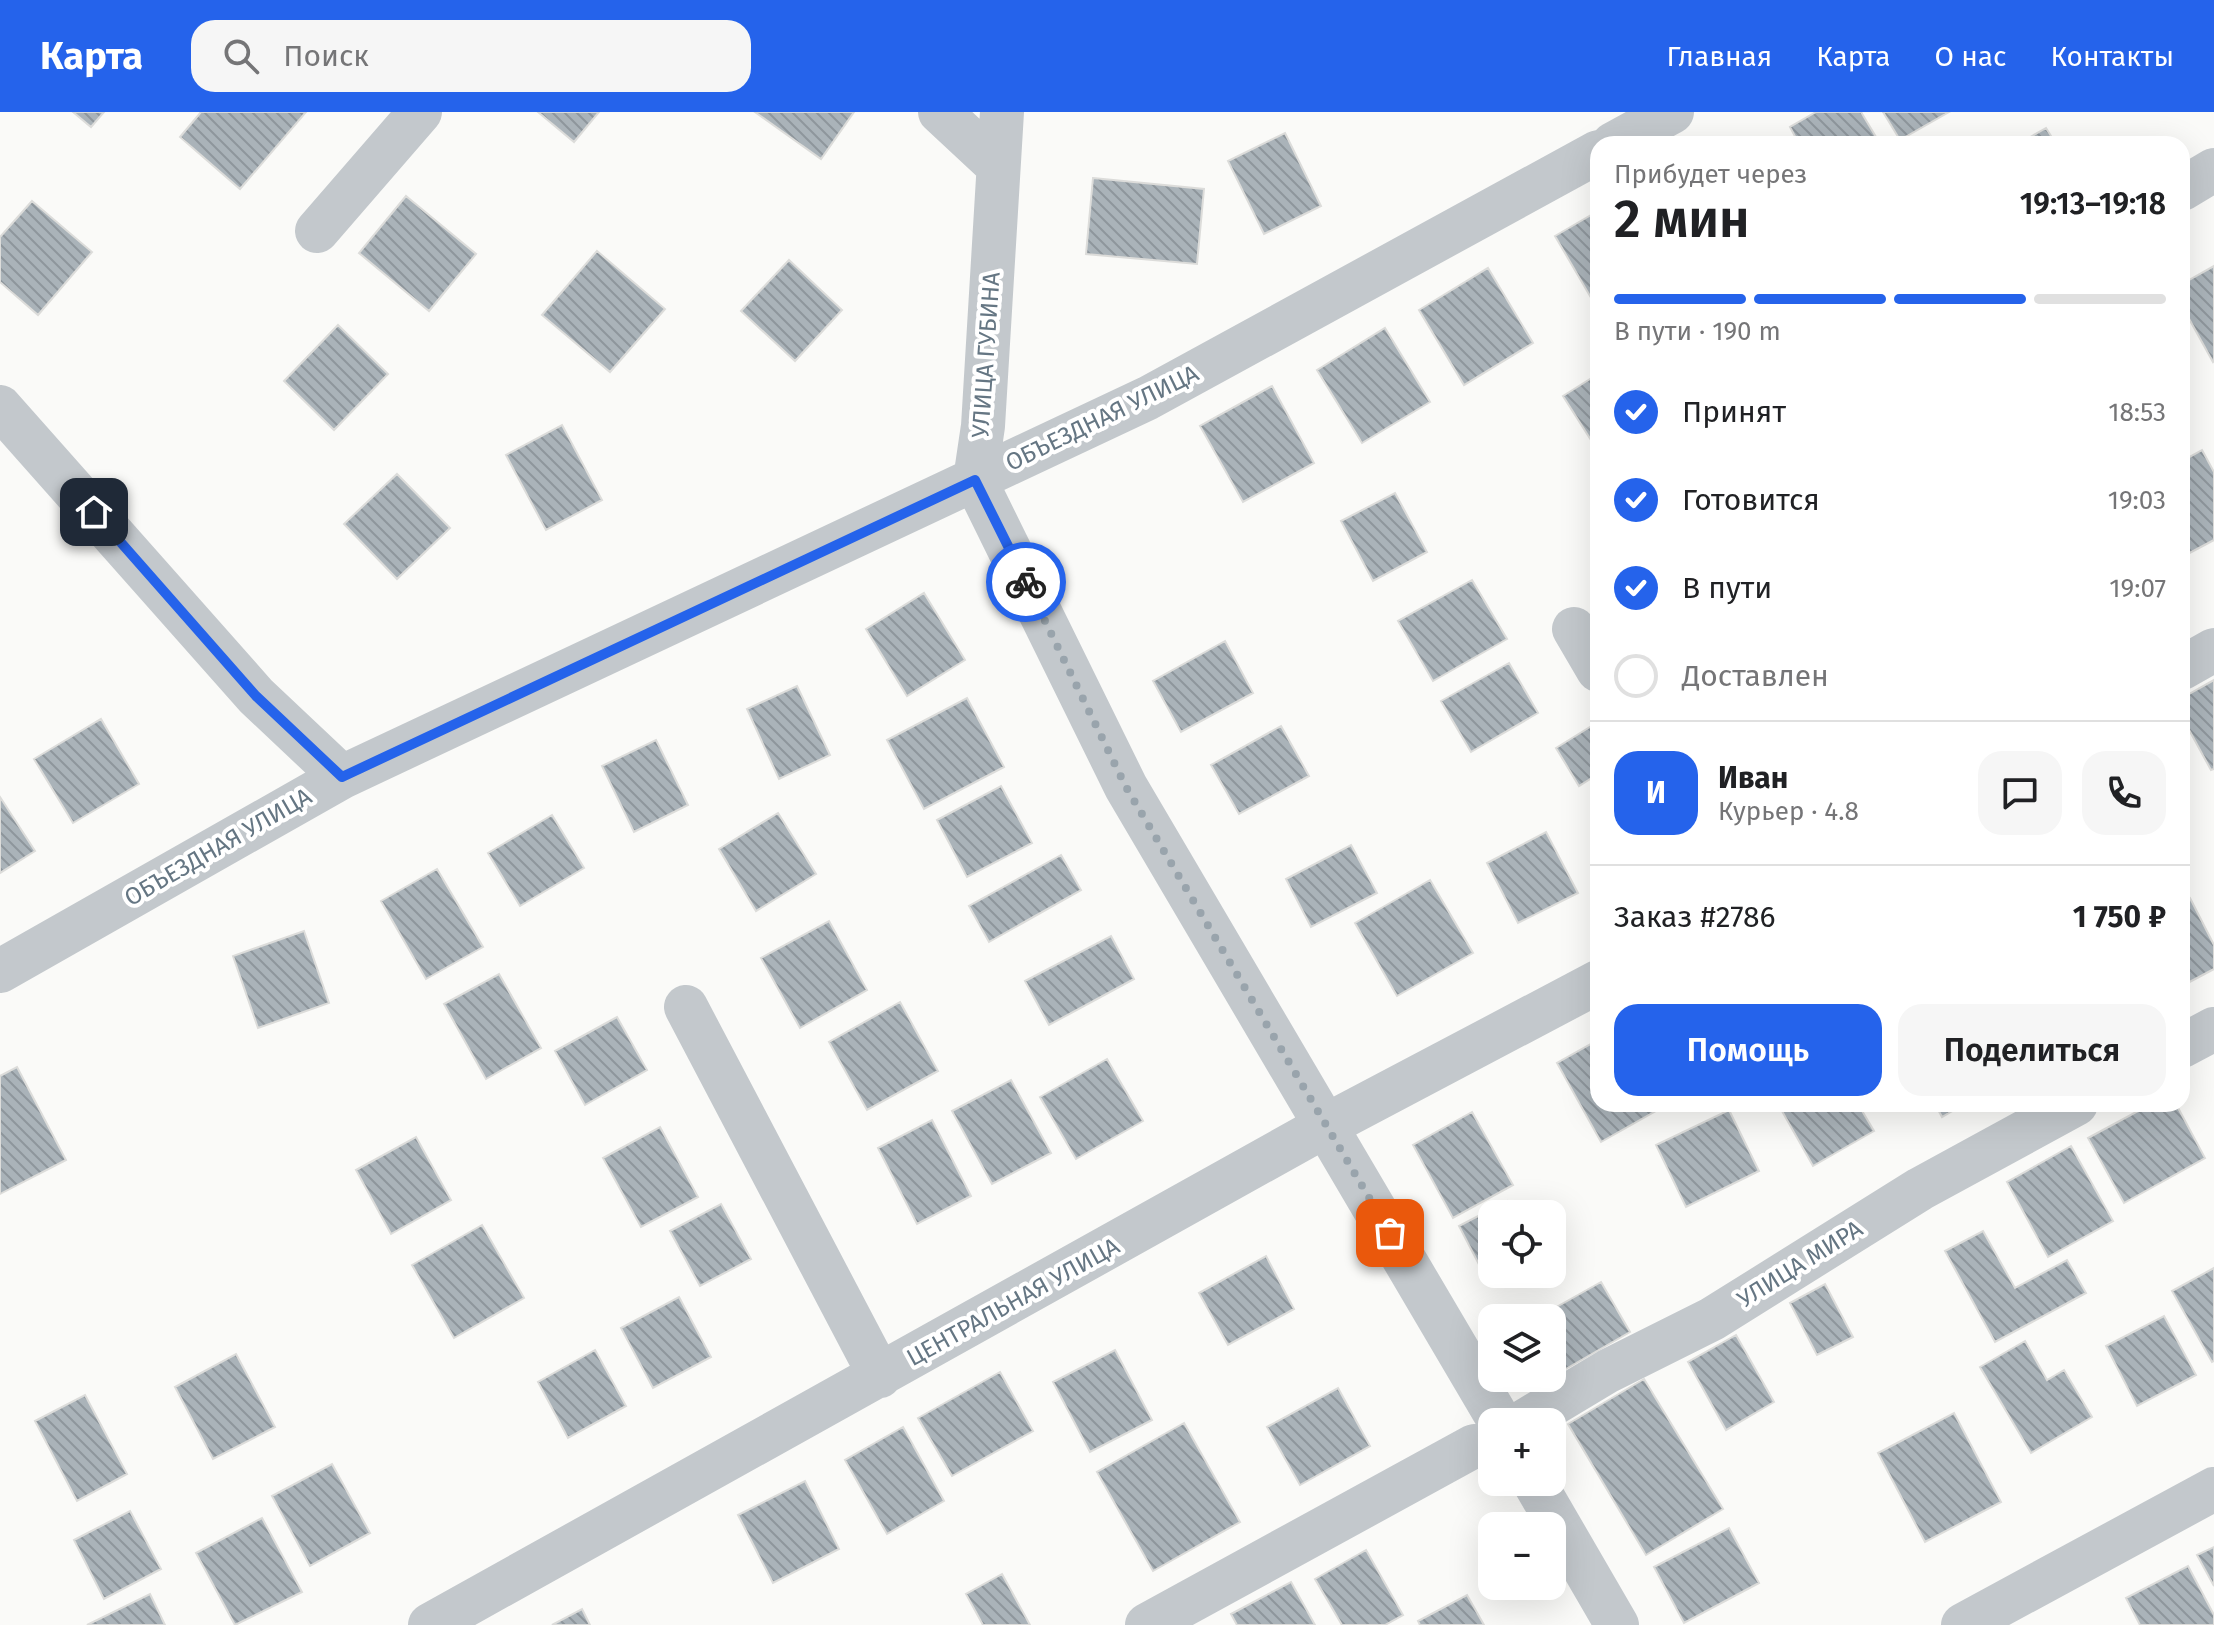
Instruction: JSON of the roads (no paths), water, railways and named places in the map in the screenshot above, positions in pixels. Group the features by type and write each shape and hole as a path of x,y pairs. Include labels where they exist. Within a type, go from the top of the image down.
{"street":[{"path":"317,231 420,112"},
{"path":"940,112 998,166"},
{"name":"УЛИЦА ГУБИНА","path":"975,480 983,426 1002,112"},
{"path":"1628,136 1672,112"},
{"name":"ОБЪЕЗДНАЯ УЛИЦА","path":"0,971 342,777 1148,398 1590,156"},
{"path":"2190,184 2214,170"},
{"path":"0,407 256,696 342,777"},
{"path":"975,480 1126,787 1327,1125 1478,1417"},
{"path":"1574,629 1590,656"},
{"path":"2190,664 2214,650"},
{"name":"ЦЕНТРАЛЬНАЯ УЛИЦА","path":"430,1625 1327,1125 1590,986"},
{"path":"686,1007 880,1376"},
{"path":"2190,1042 2214,1029"},
{"name":"УЛИЦА МИРА","path":"1546,1408 1608,1371 1712,1319 1920,1189 2061,1112"},
{"path":"1147,1625 1478,1439"},
{"path":"1963,1625 2214,1489"},
{"path":"1542,1496 1617,1625"}]}
